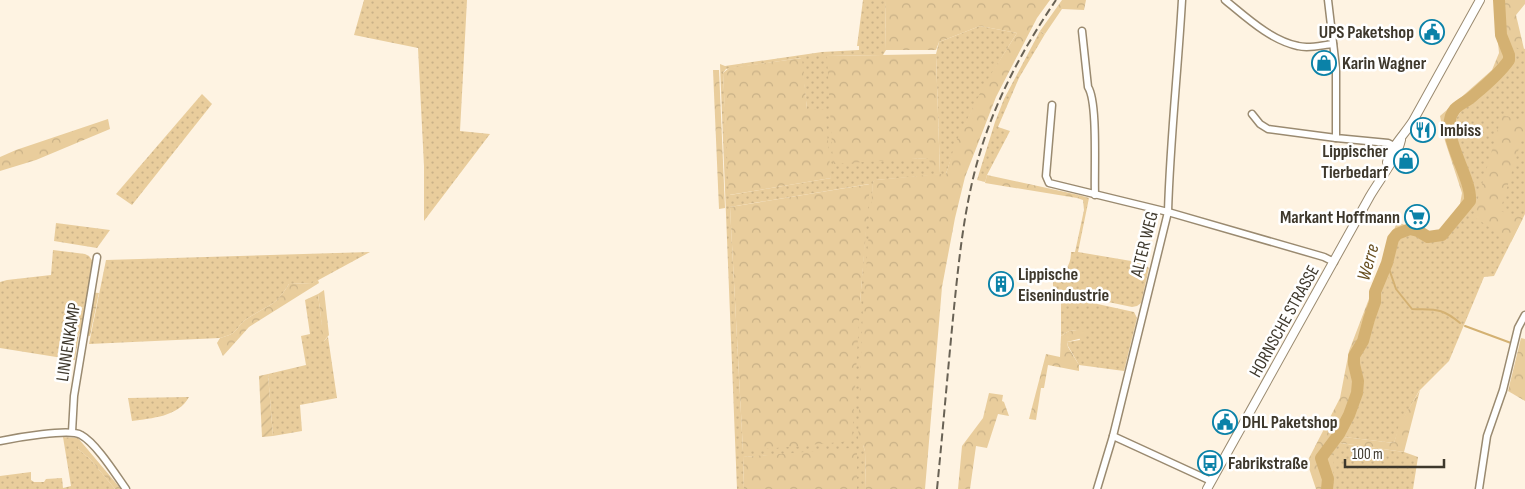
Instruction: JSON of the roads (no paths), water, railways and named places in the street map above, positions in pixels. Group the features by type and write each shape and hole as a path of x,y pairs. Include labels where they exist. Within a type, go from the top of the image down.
{"main road":[{"name":"HORNSCHE STRASSE","path":"1207,489 1480,0"}],"street":[{"name":"ALTER WEG","path":"1096,489 1113,436 1168,212 1169,174 1182,0"},
{"path":"1225,0 1264,30 1289,43 1306,47 1333,44"},
{"path":"1328,0 1336,68 1336,138"},
{"path":"1082,31 1094,125 1095,194"},
{"path":"1052,105 1046,180 1054,185 1168,212 1324,257 1334,262"},
{"path":"1252,114 1260,124 1268,129 1388,143 1397,148"},
{"name":"LINNENKAMP","path":"72,432 74,396 98,257"},
{"path":"1479,489 1487,436 1503,390 1518,328 1525,314"},
{"path":"0,441 72,432 80,434 91,443 126,489"},
{"path":"1113,436 1211,481"}],"waterway":[{"name":"Werre","path":"1327,489 1328,479 1321,458 1339,434 1349,415 1357,393 1358,381 1354,356 1363,341 1375,302 1375,292 1387,263 1393,239 1397,234 1410,229 1428,237 1442,235 1470,201 1466,179 1452,141 1450,118 1455,109 1488,83 1509,60 1509,55 1501,35 1499,0"},
{"path":"1387,263 1396,289 1412,309 1443,312 1460,323"},
{"path":"1465,326 1511,343"}],"railway":[{"path":"937,489 958,271 972,181 991,120 1000,99 1020,58 1056,0"}],"place":[{"name":"UPS Paketshop","path":"1432,32"},
{"name":"Karin Wagner","path":"1324,63"},
{"name":"Imbiss","path":"1423,130"},
{"name":"Lippischer Tierbedarf","path":"1406,161"},
{"name":"Markant Hoffmann","path":"1417,217"},
{"name":"Lippische Eisenindustrie","path":"1001,284"},
{"name":"DHL Paketshop","path":"1225,422"},
{"name":"Fabrikstraße","path":"1210,463"}]}
